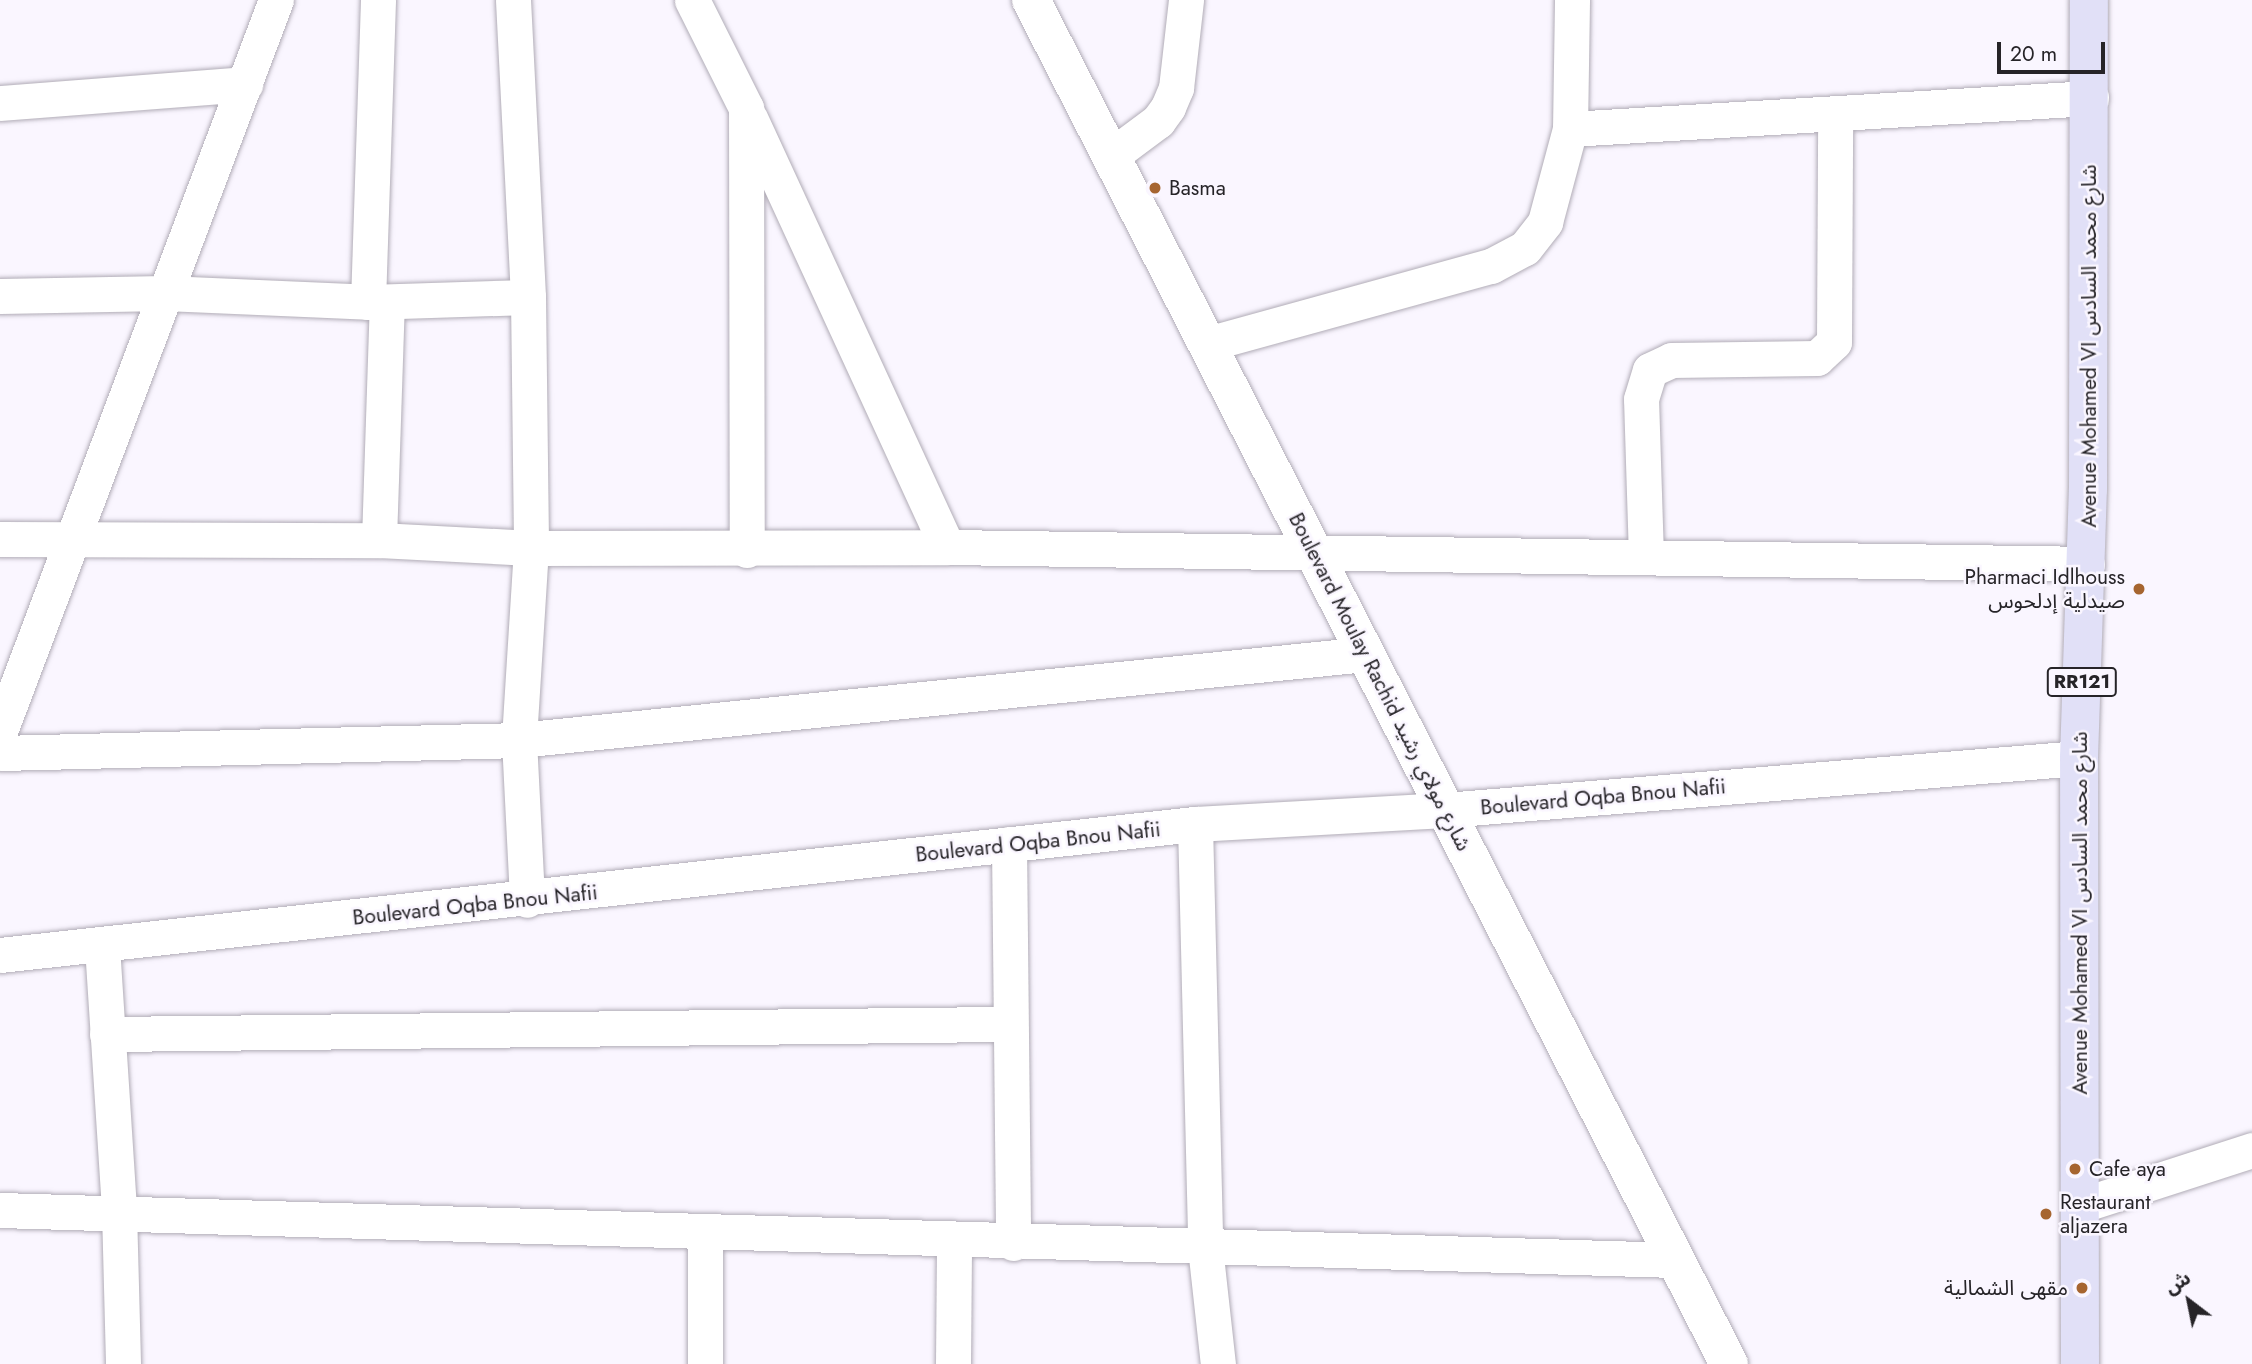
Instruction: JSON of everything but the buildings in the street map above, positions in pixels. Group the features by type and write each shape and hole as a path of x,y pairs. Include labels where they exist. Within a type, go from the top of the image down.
{"main road":[{"name":"Avenue Mohamed VI شارع محمد السادس","path":"2080,1364 2079,758 2087,564 2091,98 2089,0"}],"street":[{"path":"0,731 276,0"},
{"path":"378,0 379,540"},
{"path":"513,0 528,297 531,548 519,740 527,900"},
{"path":"692,0 746,108 947,547"},
{"name":"Boulevard Moulay Rachid شارع مولاي رشيد","path":"1031,0 1729,1364"},
{"path":"1111,156 1158,121 1168,107 1176,88 1186,0"},
{"path":"1207,344 1491,266 1525,248 1545,222 1570,128 1572,0"},
{"path":"0,103 245,83"},
{"path":"1570,128 2091,98"},
{"path":"746,108 747,550"},
{"path":"1646,557 1641,399 1650,370 1671,360 1817,358 1834,342 1835,113"},
{"path":"0,296 165,293 377,302 528,297"},
{"path":"0,539 379,540 531,548 747,550 947,547 1313,551 2087,564"},
{"path":"0,753 519,740 1366,654"},
{"name":"Boulevard Oqba Bnou Nafii","path":"0,955 527,900 1195,824 1445,810 2079,758"},
{"path":"1195,824 1205,1247 1218,1364"},
{"path":"1009,844 1013,1243"},
{"path":"102,946 119,1210 123,1364"},
{"path":"107,1034 1009,1024"},
{"path":"2079,1206 2252,1150"},
{"path":"0,1209 119,1210 705,1234 1676,1261"},
{"path":"705,1234 705,1364"},
{"path":"953,1364 954,1241"}],"place":[{"name":"Basma","path":"1155,188"},
{"name":"Pharmaci Idlhouss صيدلية إدلحوس","path":"2139,589"},
{"name":"Cafe aya","path":"2075,1169"},
{"name":"Restaurant aljazera","path":"2046,1214"},
{"name":"مقهى الشمالية","path":"2082,1288"}]}
